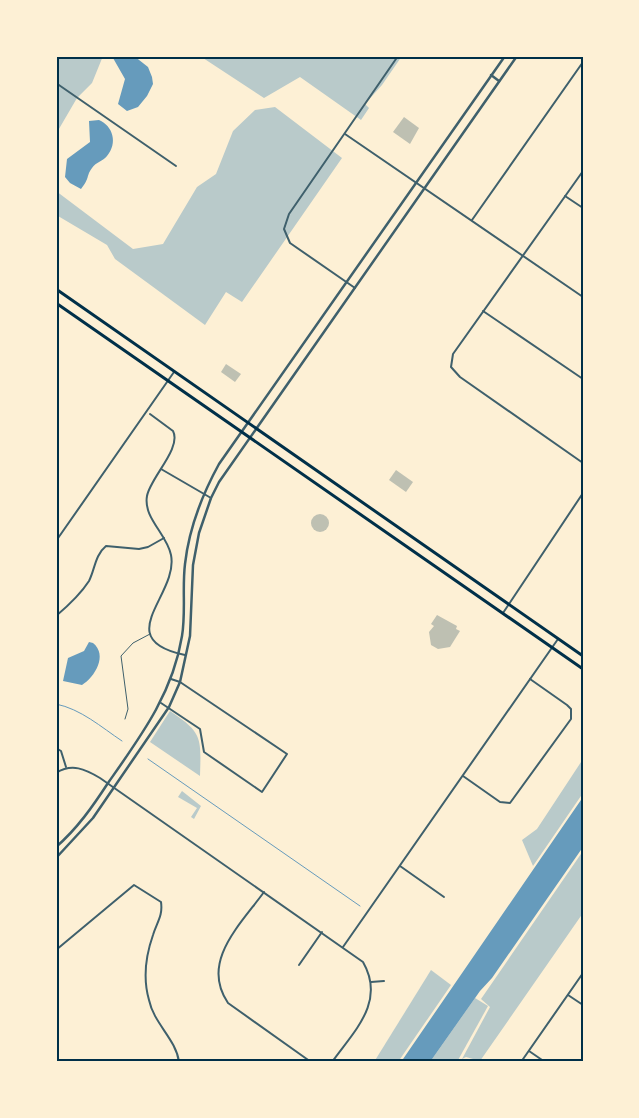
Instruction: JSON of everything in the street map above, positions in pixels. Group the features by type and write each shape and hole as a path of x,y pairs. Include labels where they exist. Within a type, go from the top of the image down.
{"main road":[{"path":"56,289 174,372 257,427 583,656"},
{"path":"56,303 583,668"}],"street":[{"path":"355,288 290,244 284,229 289,214 398,56"},
{"path":"56,848 81,821 161,703 179,653 184,615 185,563 191,531 204,494 219,464 505,56"},
{"path":"56,858 82,832 170,707 180,682 187,655 192,617 193,565 199,533 211,498 250,437 517,56"},
{"path":"472,220 583,62"},
{"path":"491,75 499,81"},
{"path":"56,83 176,166"},
{"path":"345,134 583,297"},
{"path":"583,171 453,354 451,367 460,377 583,463"},
{"path":"565,196 583,208"},
{"path":"483,311 583,379"},
{"path":"56,541 174,372"},
{"path":"150,414 173,430 175,434 174,443 146,499 148,512 172,555 172,572 168,585 151,614 151,634 162,647 187,655"},
{"path":"161,469 211,498"},
{"path":"503,613 583,493"},
{"path":"56,616 80,594 92,575 100,551 106,546 140,549 148,547 164,538"},
{"path":"343,947 559,639"},
{"path":"56,647 56,655"},
{"path":"161,703 170,707 200,729 204,752 262,792 287,754 180,682 171,679"},
{"path":"463,775 500,802 510,803 560,735 571,718 571,710 530,679"},
{"path":"56,748 61,752 66,767"},
{"path":"56,773 66,767 84,769 108,783 363,962 371,982 371,1003 364,1017 332,1062"},
{"path":"400,866 444,897"},
{"path":"56,950 65,940 134,885 161,902 162,913 153,934 146,962 148,1000 159,1026 177,1050 179,1062"},
{"path":"264,892 224,949 219,960 217,979 221,993 228,1003 311,1062"},
{"path":"299,965 322,932"},
{"path":"521,1062 583,973"},
{"path":"371,982 384,981"},
{"path":"568,995 583,1005"},
{"path":"529,1051 545,1062"}],"lane":[{"path":"124,720 128,709 120,656 133,643 151,634"}],"shaded area":[{"path":"56,56 103,56 92,83 77,98 56,134"},
{"path":"200,56 402,56 382,85 365,104 369,108 361,120 300,77 264,98"},
{"path":"275,107 342,158 242,302 226,292 205,325 115,259 107,245 58,216 56,218 56,191 133,249 163,244 197,187 216,174 233,131 255,110"},
{"path":"170,711 189,725 198,738 200,745 200,776 150,742"},
{"path":"583,759 583,793 533,866 522,840 537,829"},
{"path":"182,791 201,806 194,819 191,817 197,808 178,797"},
{"path":"583,851 583,913 480,1061 466,1057 462,1059 490,1007 481,999"},
{"path":"431,970 451,985 398,1062 374,1062"},
{"path":"475,998 488,1006 457,1062 430,1062"}],"water":[{"path":"117,56 134,56 148,67 152,77 153,84 147,96 138,107 127,111 118,104 125,79 113,58"},
{"path":"99,120 108,126 111,131 112,146 107,156 92,168 81,189 70,183 65,177 67,159 90,142 89,121"},
{"path":"89,642 93,643 97,648 100,659 91,677 82,685 63,681 68,658 84,651"},
{"path":"583,797 583,847 492,978 480,991 430,1062 401,1062"}],"building":[{"path":"404,117 419,128 410,144 393,132"},
{"path":"226,364 241,374 235,382 221,372"},
{"path":"396,470 413,482 406,492 389,480"},
{"path":"320,514 326,517 329,523 326,529 320,532 314,529 311,523 314,517"},
{"path":"437,615 457,626 456,629 460,631 450,647 438,649 431,645 429,632 434,626 431,624"}],"waterway":[{"path":"56,704 82,714 122,741"},
{"path":"148,759 360,906"}]}
